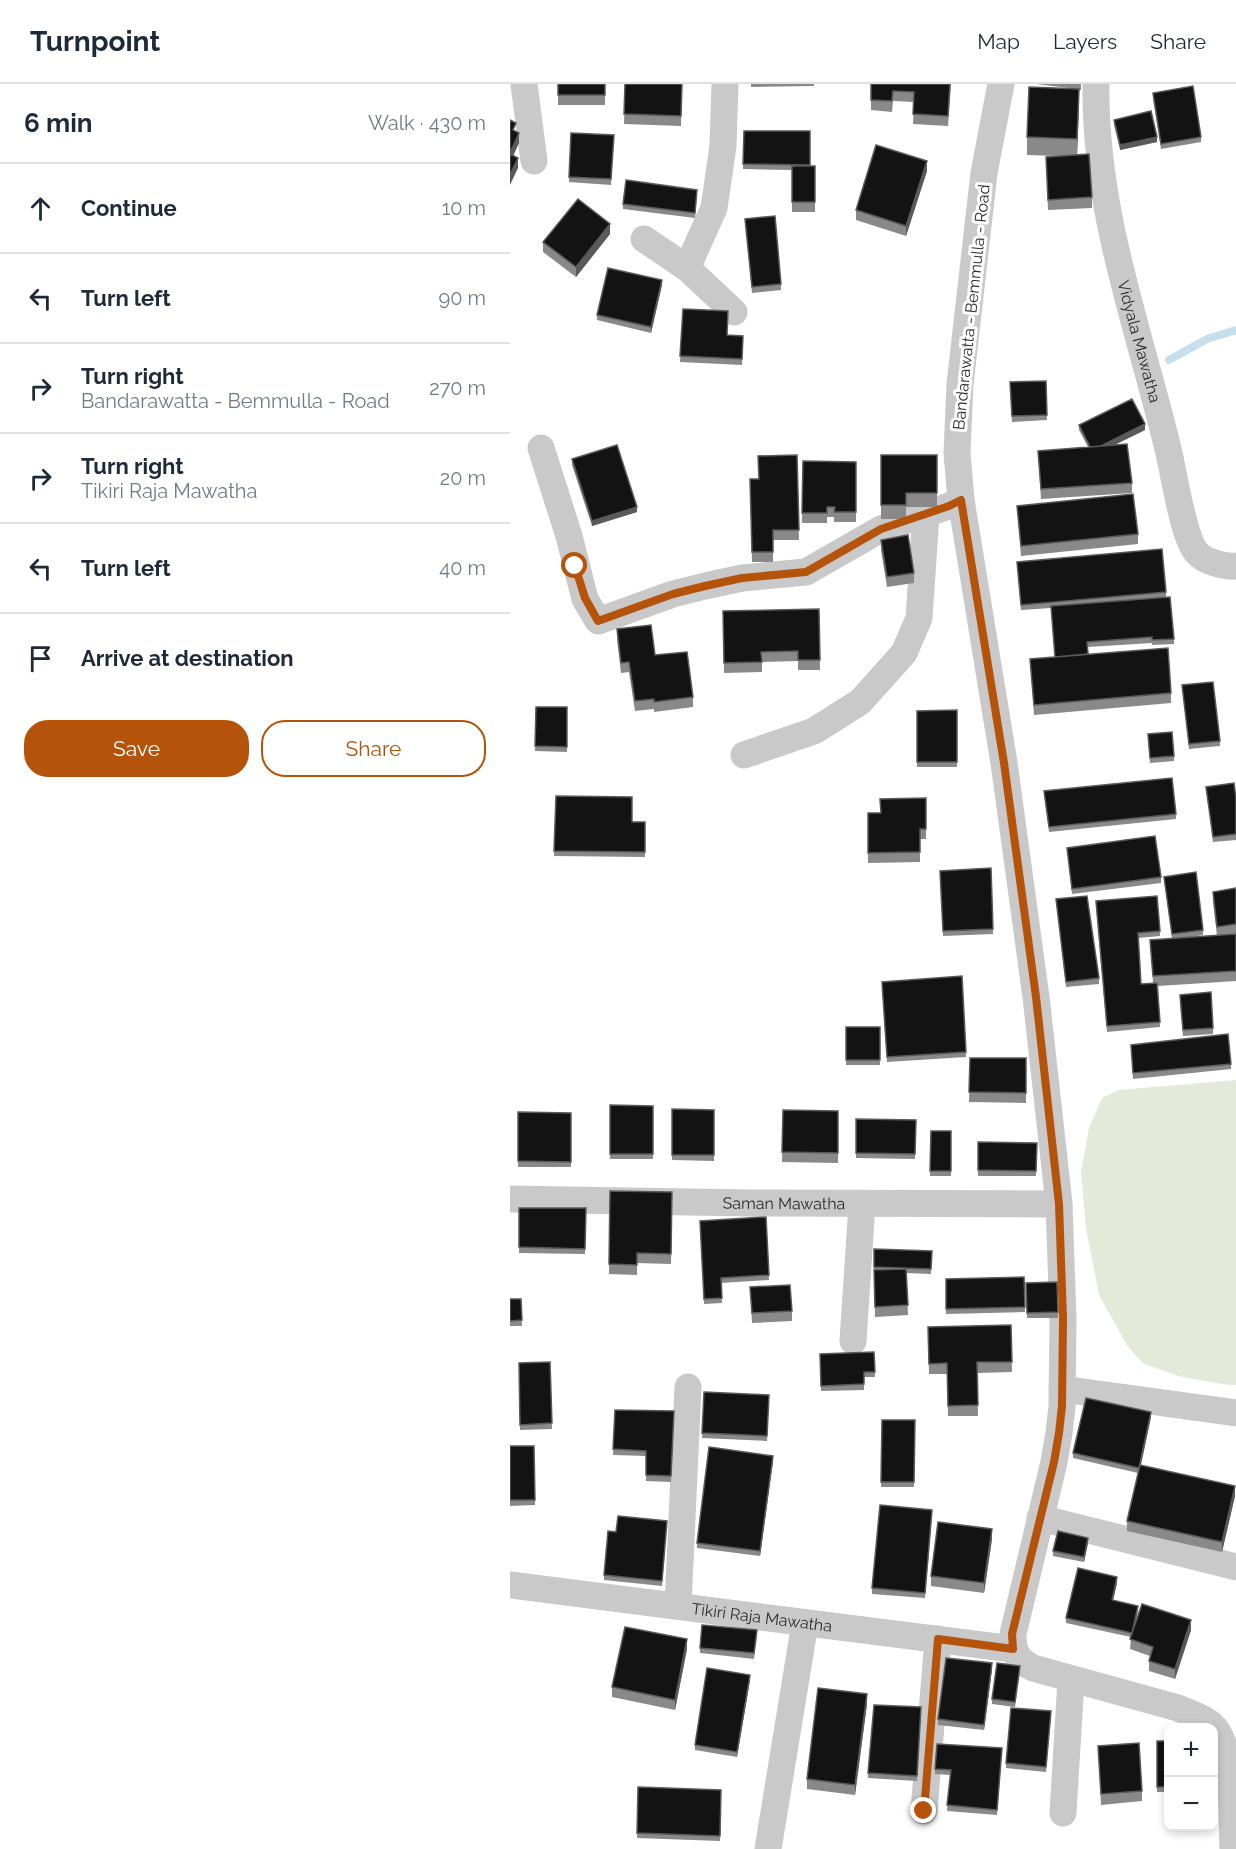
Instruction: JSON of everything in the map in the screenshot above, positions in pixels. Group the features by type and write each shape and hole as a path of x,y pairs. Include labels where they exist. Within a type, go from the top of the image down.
{"street":[{"path":"524,84 534,161"},
{"path":"687,268 714,208 723,146 725,84"},
{"name":"Bandarawatta - Bemmulla - Road","path":"1001,84 984,173 960,384 957,453 961,500 1006,775 1036,997 1059,1204 1063,1318 1059,1433 1012,1634 1013,1649"},
{"name":"Vidyala Mawatha","path":"1096,84 1097,134 1104,190 1118,260 1168,449 1186,531 1198,554 1224,567 1236,566"},
{"path":"644,239 687,268 735,312"},
{"path":"541,448 569,536 585,598 598,621 673,594 705,586 742,578 806,572 881,529 961,500"},
{"path":"744,755 814,731 860,702 904,653 919,618 926,514"},
{"name":"Saman Mawatha","path":"510,1198 862,1204 1059,1204"},
{"path":"853,1341 862,1204"},
{"path":"678,1606 688,1387"},
{"path":"1062,1389 1236,1413"},
{"path":"1040,1518 1236,1567"},
{"name":"Tikiri Raja Mawatha","path":"510,1585 1013,1649"},
{"path":"768,1849 805,1623"},
{"path":"924,1811 938,1639"},
{"path":"1013,1649 1021,1662 1032,1668 1178,1708 1201,1717 1213,1725 1232,1758 1233,1849"},
{"path":"1063,1813 1071,1680"}],"green space":[{"path":"1236,1080 1236,1385 1229,1385 1182,1377 1144,1364 1128,1347 1099,1295 1086,1228 1081,1172 1089,1128 1102,1098 1119,1090"}],"building":[{"path":"558,84 605,84 605,95 558,95"},
{"path":"625,84 682,84 681,116 624,114"},
{"path":"871,84 950,84 948,116 913,114 914,92 893,91 892,101 871,100"},
{"path":"1193,86 1201,137 1161,144 1153,93"},
{"path":"1029,87 1079,89 1077,139 1027,137"},
{"path":"1151,111 1157,137 1120,145 1114,120"},
{"path":"510,120 516,123 513,130 519,133 510,153"},
{"path":"744,131 810,131 810,165 743,164"},
{"path":"571,133 614,135 611,179 569,177"},
{"path":"876,145 927,161 906,226 856,210"},
{"path":"510,154 518,158 510,175"},
{"path":"1089,154 1092,197 1048,200 1046,157"},
{"path":"792,166 815,166 815,202 792,202"},
{"path":"626,180 697,190 695,213 623,204"},
{"path":"578,199 610,224 576,267 543,242"},
{"path":"775,216 781,284 752,287 745,219"},
{"path":"608,268 662,280 651,327 597,315"},
{"path":"683,309 728,311 727,335 743,336 742,359 680,356"},
{"path":"1046,381 1047,415 1012,416 1010,382"},
{"path":"1132,399 1145,424 1101,446 1090,447 1079,425"},
{"path":"1127,444 1132,483 1041,489 1038,451"},
{"path":"617,445 637,507 592,521 572,459"},
{"path":"797,455 799,530 773,530 773,552 752,552 750,479 759,479 758,456"},
{"path":"881,455 937,455 937,493 906,493 906,505 881,505"},
{"path":"803,461 856,462 856,512 834,512 835,507 827,507 827,513 802,513"},
{"path":"1133,494 1138,534 1021,546 1017,506"},
{"path":"908,535 914,573 887,577 881,540"},
{"path":"1162,549 1166,592 1021,605 1017,562"},
{"path":"1170,597 1174,639 1152,640 1152,637 1087,642 1088,654 1055,657 1051,606"},
{"path":"819,609 820,660 798,660 798,651 761,652 762,662 724,663 723,611"},
{"path":"651,625 655,655 687,652 693,697 654,702 654,699 635,701 629,662 621,663 617,629"},
{"path":"1168,648 1171,693 1034,705 1030,659"},
{"path":"1213,682 1220,741 1189,744 1182,685"},
{"path":"536,707 567,707 567,747 535,746"},
{"path":"957,710 957,762 917,762 917,711"},
{"path":"1172,732 1174,756 1150,758 1148,734"},
{"path":"1172,778 1176,814 1049,827 1044,791"},
{"path":"1234,783 1236,834 1213,837 1206,787"},
{"path":"556,796 632,797 632,822 645,822 645,852 554,851"},
{"path":"926,798 926,829 920,829 920,852 868,853 868,813 881,813 880,799"},
{"path":"1155,836 1161,877 1072,889 1067,848"},
{"path":"991,868 993,929 943,931 940,871"},
{"path":"1196,872 1203,930 1172,934 1164,877"},
{"path":"1236,888 1236,924 1217,927 1213,892"},
{"path":"1087,896 1099,978 1066,982 1056,899"},
{"path":"1157,896 1160,931 1138,933 1141,984 1157,983 1160,1022 1107,1026 1096,901"},
{"path":"1236,934 1236,971 1153,976 1150,940"},
{"path":"962,976 966,1052 887,1057 882,982"},
{"path":"1211,992 1213,1028 1183,1030 1180,995"},
{"path":"846,1027 880,1027 880,1060 846,1060"},
{"path":"1228,1034 1231,1064 1133,1073 1131,1045"},
{"path":"970,1058 1026,1058 1026,1093 969,1092"},
{"path":"610,1105 653,1106 653,1154 610,1154"},
{"path":"672,1109 714,1110 714,1155 672,1155"},
{"path":"783,1110 838,1111 838,1153 782,1152"},
{"path":"518,1112 571,1113 571,1162 518,1161"},
{"path":"856,1119 916,1120 915,1154 856,1153"},
{"path":"931,1131 951,1131 951,1171 930,1171"},
{"path":"978,1142 1037,1143 1036,1171 978,1170"},
{"path":"610,1191 672,1192 671,1254 637,1253 637,1265 609,1264"},
{"path":"519,1208 586,1208 585,1249 519,1247"},
{"path":"766,1217 769,1275 721,1278 722,1298 704,1299 700,1221"},
{"path":"874,1249 932,1251 931,1269 874,1267"},
{"path":"906,1269 908,1305 875,1307 874,1270"},
{"path":"1024,1277 1025,1307 946,1309 946,1279"},
{"path":"1057,1282 1058,1312 1027,1313 1026,1283"},
{"path":"790,1285 792,1311 752,1313 750,1287"},
{"path":"510,1299 521,1299 522,1320 510,1321"},
{"path":"1011,1325 1012,1362 977,1362 978,1405 948,1406 947,1363 929,1364 928,1327"},
{"path":"874,1352 875,1372 864,1372 864,1384 821,1386 820,1354"},
{"path":"550,1362 552,1423 520,1425 519,1363"},
{"path":"704,1392 769,1395 767,1436 702,1433"},
{"path":"1086,1398 1151,1412 1139,1468 1073,1453"},
{"path":"615,1410 674,1411 671,1476 646,1475 646,1451 613,1449"},
{"path":"882,1420 915,1420 914,1482 881,1482"},
{"path":"510,1446 534,1446 535,1500 510,1500"},
{"path":"709,1447 773,1456 760,1551 697,1543"},
{"path":"1140,1465 1235,1486 1222,1542 1127,1521"},
{"path":"880,1505 932,1510 925,1593 872,1588"},
{"path":"618,1516 667,1521 662,1581 604,1575 608,1531 616,1532"},
{"path":"938,1522 992,1529 984,1583 931,1576"},
{"path":"1058,1531 1088,1538 1084,1557 1053,1551"},
{"path":"1078,1568 1117,1577 1112,1600 1138,1606 1132,1633 1066,1618"},
{"path":"1142,1604 1191,1620 1175,1669 1149,1661 1153,1647 1130,1639"},
{"path":"702,1625 757,1630 754,1653 700,1648"},
{"path":"625,1627 687,1639 675,1700 612,1687"},
{"path":"946,1658 992,1663 984,1725 938,1719"},
{"path":"997,1663 1020,1666 1015,1702 992,1699"},
{"path":"707,1668 750,1675 737,1752 695,1745"},
{"path":"818,1688 867,1694 855,1785 807,1779"},
{"path":"874,1705 921,1707 917,1776 868,1773"},
{"path":"1011,1708 1051,1711 1046,1767 1006,1763"},
{"path":"1157,1741 1164,1741 1164,1787 1157,1787"},
{"path":"1139,1743 1142,1791 1101,1794 1098,1746"},
{"path":"937,1744 1002,1748 997,1810 947,1805 951,1770 935,1769"},
{"path":"638,1787 721,1790 720,1836 637,1833"}],"waterway":[{"path":"1169,360 1207,339 1236,330"}],"route":[{"path":"575,566 585,598 598,621 673,594 705,586 742,578 806,572 881,529 961,500 1004,763 1036,997 1059,1204 1063,1318 1062,1406 1054,1462 1012,1634 1013,1649 938,1639 924,1811"}]}
